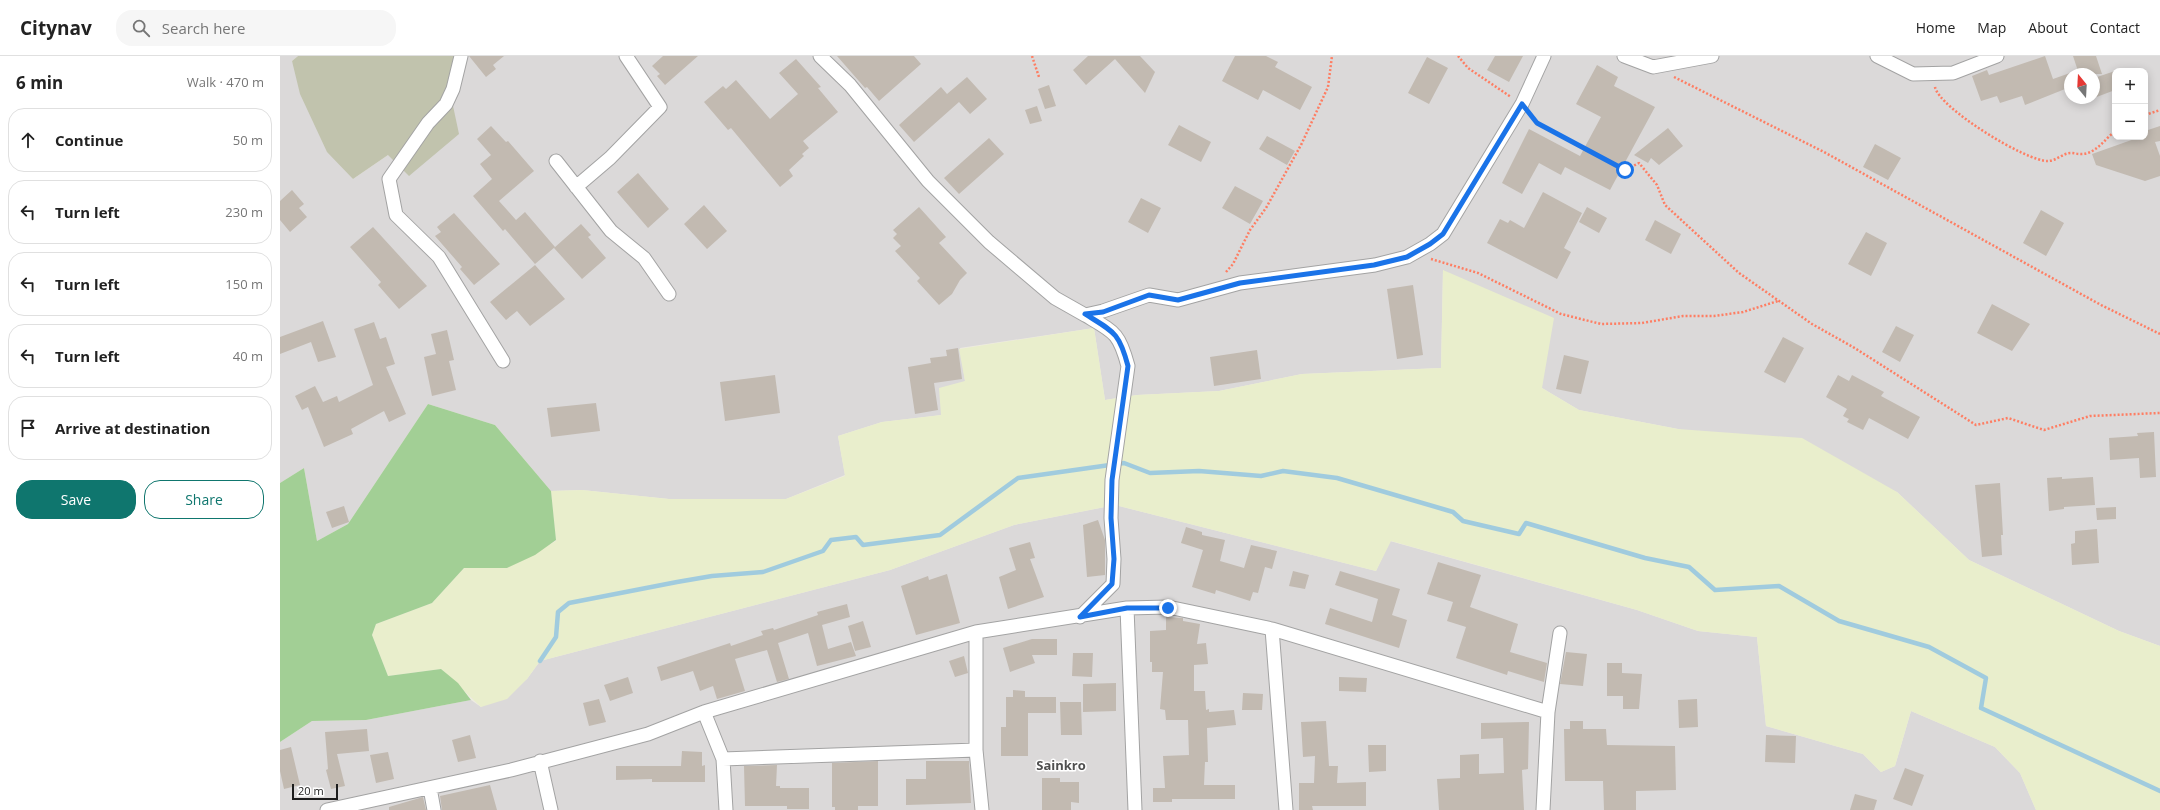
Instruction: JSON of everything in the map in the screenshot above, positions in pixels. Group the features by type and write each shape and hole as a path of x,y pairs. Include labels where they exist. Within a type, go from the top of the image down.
{"street":[{"path":"461,56 453,89 446,104 428,123 389,179 396,215 439,257 503,361"},
{"path":"576,187 610,158 660,107 626,56"},
{"path":"820,56 850,85 898,142 928,181 989,242 1055,298 1114,332 1124,349 1128,366 1112,480 1111,518 1114,559 1112,584 1080,617"},
{"path":"1085,314 1103,312 1149,295 1178,300 1240,283 1374,265 1407,257 1430,244 1443,234 1522,104 1544,56"},
{"path":"1624,56 1653,67 1712,56"},
{"path":"1877,56 1914,74 1953,73 1997,56"},
{"path":"556,161 611,231 644,258 669,294"},
{"path":"1127,608 1135,810"},
{"path":"327,810 511,770 540,761 648,734 704,712 976,632 1080,617 1127,608 1168,608 1272,629 1548,712"},
{"path":"1272,629 1286,810"},
{"path":"976,632 976,750 982,810"},
{"path":"1543,810 1548,712 1560,633"},
{"path":"704,712 723,759 726,810"},
{"path":"723,759 976,750"},
{"path":"540,761 551,810"},
{"path":"430,788 434,810"}],"path":[{"path":"1032,56 1039,77"},
{"path":"1222,276 1233,264 1250,230 1266,208 1301,145 1328,87 1332,56"},
{"path":"1458,56 1468,68 1522,104 1537,123 1625,170 1639,163 1657,185 1665,205 1739,273 1812,324 1976,425 2008,418 2044,430 2090,416 2160,413"},
{"path":"1653,67 1824,152 2101,305 2160,334"},
{"path":"1932,73 1936,94 1964,120 2033,158 2048,162 2071,153 2086,153 2094,149 2112,134"},
{"path":"2148,114 2160,110"},
{"path":"1407,257 1433,260 1478,273 1561,314 1601,324 1642,323 1683,316 1714,316 1743,312 1778,301"}],"shaded area":[{"path":"280,56 298,56 292,61 353,179 388,155 449,87 456,56 2160,56 2160,646 2119,631 1969,560 1897,492 1678,429 1579,410 1542,388 1443,270 1441,368 1302,374 1219,391 1137,395 1105,400 1094,328 960,348 965,381 942,415 882,422 838,436 845,475 786,499 669,499 582,490 551,491 495,425 428,404 348,524 317,541 304,468 280,483"},
{"path":"298,56 456,56 449,87 459,134 409,176 388,155 353,179 327,152 300,94 292,61"},
{"path":"1443,270 1554,318 1542,388 1579,410 1678,429 1802,438 1897,492 1969,560 2119,631 2160,646 2160,810 2036,810 2020,773 1995,747 1911,711 1895,766 1881,772 1863,754 1766,726 1757,637 1698,631 1637,610 1391,541 1376,571 1115,505 1014,525 890,570 540,661 527,679 507,699 481,707 441,669 388,676 372,635 376,624 432,603 464,568 507,568 556,541 551,491 582,490 669,499 786,499 845,476 838,436 882,422 941,415 939,388 965,381 959,349 1094,328 1105,400 1137,395 1219,391 1302,374 1441,368"},
{"path":"1115,505 1376,571 1390,541 1637,610 1698,631 1757,637 1766,726 1863,754 1881,772 1895,766 1911,711 1995,747 2020,773 2036,810 280,810 280,742 312,721 366,720 471,700 481,707 527,679 540,661 890,570 1014,525"}],"green space":[{"path":"428,404 495,425 551,491 556,540 535,555 507,568 464,568 432,603 376,624 372,635 388,676 441,669 458,683 471,700 366,720 312,721 280,742 280,483 304,468 317,541 348,524"}],"building":[{"path":"469,56 504,56 493,65 496,69 486,77"},
{"path":"663,56 698,56 665,85 657,76 660,74 652,66"},
{"path":"837,56 914,56 921,64 879,101 867,87 865,88"},
{"path":"1088,56 1140,56 1155,72 1145,93 1115,59 1086,85 1073,70"},
{"path":"1235,56 1266,56 1278,62 1275,67 1312,87 1300,110 1263,90 1258,100 1222,81"},
{"path":"1495,56 1523,56 1509,82 1487,70"},
{"path":"2045,56 2053,79 2064,75 2064,89 2025,105 2022,96 2000,103 1997,96 1981,101 1972,76 1987,70 1989,75"},
{"path":"2073,56 2096,56 2100,68 2077,68"},
{"path":"1427,57 1448,68 1429,104 1408,93"},
{"path":"796,59 821,87 818,88 838,112 803,141 809,148 802,154 804,156 789,170 793,176 780,187 731,128 728,130 704,102 723,86 726,89 736,80 770,119 798,94 779,73"},
{"path":"1597,65 1618,77 1614,86 1655,107 1610,190 1565,167 1561,175 1539,163 1522,194 1502,183 1529,129 1580,156 1601,117 1576,104"},
{"path":"2112,72 2112,91 2100,96 2100,76"},
{"path":"967,77 987,99 970,114 959,102 914,142 899,125 941,87 947,94"},
{"path":"1049,85 1056,106 1045,109 1038,89"},
{"path":"1037,106 1042,121 1030,124 1025,110"},
{"path":"1179,125 1211,142 1201,162 1168,145"},
{"path":"491,126 506,142 508,141 534,171 499,201 516,220 525,212 555,247 535,264 505,229 503,231 473,196 492,179 480,164 491,155 477,139"},
{"path":"2160,126 2160,141 2155,142 2160,156 2160,176 2145,181 2096,165 2092,154 2132,140 2148,140 2148,130"},
{"path":"1668,128 1683,146 1659,165 1651,158 1648,163 1634,155"},
{"path":"1267,136 1295,151 1287,165 1259,149"},
{"path":"989,138 1004,154 959,194 944,178"},
{"path":"1875,144 1901,158 1888,180 1863,167"},
{"path":"638,173 669,209 648,228 617,192"},
{"path":"1235,186 1263,201 1250,224 1222,208"},
{"path":"292,190 304,204 299,208 307,217 290,232 280,220 280,201"},
{"path":"1543,192 1582,213 1564,248 1571,252 1557,279 1487,243 1500,219 1508,223 1510,220 1524,228"},
{"path":"1141,198 1161,208 1148,233 1128,222"},
{"path":"704,205 727,231 707,249 684,224"},
{"path":"919,207 946,237 939,243 967,273 960,280 952,294 939,305 917,281 920,278 895,251 901,246 893,238 897,234 893,230"},
{"path":"1587,207 1607,218 1599,233 1579,222"},
{"path":"2041,210 2064,223 2046,256 2023,243"},
{"path":"454,213 500,264 474,285 460,269 462,267 435,236 441,232 437,227"},
{"path":"1655,220 1681,234 1671,254 1645,240"},
{"path":"581,224 591,235 588,237 606,258 582,279 554,248"},
{"path":"373,227 427,286 399,309 378,285 381,282 350,247"},
{"path":"1866,232 1887,243 1871,276 1848,264"},
{"path":"535,265 565,299 530,326 517,311 506,320 490,302"},
{"path":"1413,285 1423,355 1397,359 1387,289"},
{"path":"1992,304 2030,324 2012,351 1977,333"},
{"path":"323,321 336,357 318,362 311,342 280,354 280,337"},
{"path":"374,322 380,339 386,337 395,364 386,367 406,414 389,422 384,411 351,429 353,434 324,447 308,407 302,410 295,396 315,386 323,402 337,396 339,402 373,385 354,329"},
{"path":"1896,326 1914,335 1900,362 1882,352"},
{"path":"447,330 454,360 449,361 456,390 432,396 424,357 436,354 431,334"},
{"path":"1783,337 1804,348 1785,383 1764,372"},
{"path":"958,348 962,379 934,383 938,410 915,414 908,367 931,363 930,358 947,356 946,350"},
{"path":"1257,350 1261,379 1214,386 1210,357"},
{"path":"1564,355 1589,361 1581,394 1556,389"},
{"path":"775,375 780,413 725,421 720,382"},
{"path":"1838,375 1849,381 1852,375 1884,392 1881,396 1920,417 1908,439 1869,418 1863,430 1847,422 1849,419 1843,416 1847,409 1826,397"},
{"path":"596,403 600,431 551,437 547,408"},
{"path":"2154,432 2156,477 2140,478 2139,458 2110,460 2109,438 2138,436 2137,433"},
{"path":"2062,477 2062,479 2093,477 2095,505 2064,507 2064,509 2049,511 2047,478"},
{"path":"2000,483 2003,535 2001,535 2002,555 1982,557 1975,485"},
{"path":"344,506 349,522 332,528 326,512"},
{"path":"2116,507 2116,519 2097,520 2096,508"},
{"path":"1098,520 1105,540 1105,575 1087,577 1083,525"},
{"path":"1186,527 1202,532 1202,535 1225,540 1220,561 1244,568 1251,545 1277,551 1272,569 1265,567 1258,593 1253,592 1250,601 1216,590 1215,594 1192,587 1203,550 1181,543"},
{"path":"2097,529 2099,563 2072,565 2071,544 2075,543 2075,531"},
{"path":"1030,542 1035,558 1030,559 1044,597 1008,609 999,577 1016,570 1009,548"},
{"path":"1438,562 1481,575 1470,607 1518,624 1510,652 1547,663 1544,682 1508,671 1507,675 1456,658 1466,627 1447,621 1453,602 1427,594"},
{"path":"1293,571 1309,575 1305,589 1289,586"},
{"path":"1340,571 1400,589 1392,615 1407,620 1399,648 1325,624 1330,608 1372,622 1378,599 1335,585"},
{"path":"947,574 960,623 916,635 901,586 928,576 929,580"},
{"path":"847,604 850,617 822,625 828,649 851,642 856,656 817,666 808,633 778,643 789,679 777,682 767,650 735,659 745,691 717,699 713,686 700,691 693,671 661,681 657,667 730,643 731,646 763,635 761,631 773,628 774,630 818,615 817,612"},
{"path":"1166,617 1183,618 1183,621 1200,624 1197,644 1206,643 1208,664 1194,665 1194,691 1205,691 1206,710 1209,709 1209,712 1234,710 1236,725 1207,728 1208,762 1205,762 1204,785 1235,785 1235,799 1172,799 1172,802 1153,802 1153,788 1165,788 1163,756 1189,755 1188,720 1166,720 1165,710 1160,709 1163,672 1152,672 1152,662 1150,662 1150,631 1166,630"},
{"path":"863,621 871,647 855,651 848,626"},
{"path":"1032,639 1057,639 1057,655 1032,655 1035,663 1010,672 1003,648"},
{"path":"1566,652 1587,654 1583,686 1560,684"},
{"path":"1073,653 1093,653 1092,677 1072,676"},
{"path":"964,656 968,673 955,677 949,661"},
{"path":"1607,663 1622,663 1622,673 1642,674 1639,709 1623,709 1623,696 1607,696"},
{"path":"628,677 633,693 610,701 604,685"},
{"path":"1339,677 1367,678 1366,692 1339,691"},
{"path":"1116,683 1116,711 1083,712 1083,684"},
{"path":"1013,690 1025,691 1025,697 1056,697 1056,713 1028,713 1028,756 1001,756 1001,727 1006,727 1006,697 1013,697"},
{"path":"1243,693 1263,694 1262,710 1242,710"},
{"path":"599,699 606,722 589,726 583,703"},
{"path":"1697,699 1698,727 1679,728 1678,700"},
{"path":"1060,702 1081,702 1082,735 1061,735"},
{"path":"1326,721 1329,766 1338,766 1337,783 1366,782 1366,806 1312,806 1313,810 1299,810 1299,783 1314,783 1315,756 1303,757 1301,722"},
{"path":"1570,721 1583,721 1583,729 1606,729 1607,745 1675,746 1676,790 1636,791 1636,810 1604,810 1603,781 1565,781 1564,729 1570,729"},
{"path":"1529,722 1528,769 1522,770 1524,810 1439,810 1437,779 1460,778 1460,755 1479,754 1479,774 1504,773 1503,738 1481,739 1481,723"},
{"path":"367,729 369,751 337,754 345,786 331,789 326,770 328,769 325,732"},
{"path":"470,735 476,758 458,762 452,740"},
{"path":"1766,735 1796,736 1795,763 1765,762"},
{"path":"1368,745 1386,745 1386,771 1369,772"},
{"path":"291,747 300,785 284,789 280,771 280,750"},
{"path":"682,751 702,752 702,766 705,765 705,782 652,782 652,779 616,780 616,766 681,766"},
{"path":"388,752 394,779 376,783 370,755"},
{"path":"878,761 878,806 858,806 858,810 835,810 835,807 832,807 832,763"},
{"path":"926,761 969,761 971,803 906,805 906,779 926,779"},
{"path":"777,765 776,786 780,786 780,788 809,788 809,809 787,809 787,806 745,806 744,766"},
{"path":"1905,768 1924,775 1912,806 1893,799"},
{"path":"1042,778 1060,778 1060,782 1079,782 1079,803 1071,802 1071,810 1042,810"},
{"path":"490,785 497,810 442,810 440,796"},
{"path":"1855,794 1877,800 1874,810 1850,810"},
{"path":"423,797 426,810 389,810 389,807"}],"waterway":[{"path":"540,661 556,637 558,612 569,603 712,576 763,572 823,551 831,540 856,537 863,545 940,535 1018,478 1124,463 1150,473 1199,471 1261,476 1283,471 1337,478 1453,512 1463,521 1519,534 1526,523 1645,558 1689,567 1715,590 1779,586 1839,621 1929,647 1986,678 1981,708 2160,791"}],"district":[{"name":"Sainkro","path":"1061,765"}],"route":[{"path":"1168,608 1127,608 1080,617 1112,584 1114,559 1111,518 1112,480 1128,366 1124,349 1114,332 1085,314 1103,312 1127,301 1149,295 1178,300 1240,283 1281,276 1374,265 1407,257 1430,244 1443,234 1460,203 1522,104 1537,123 1625,170"}]}
